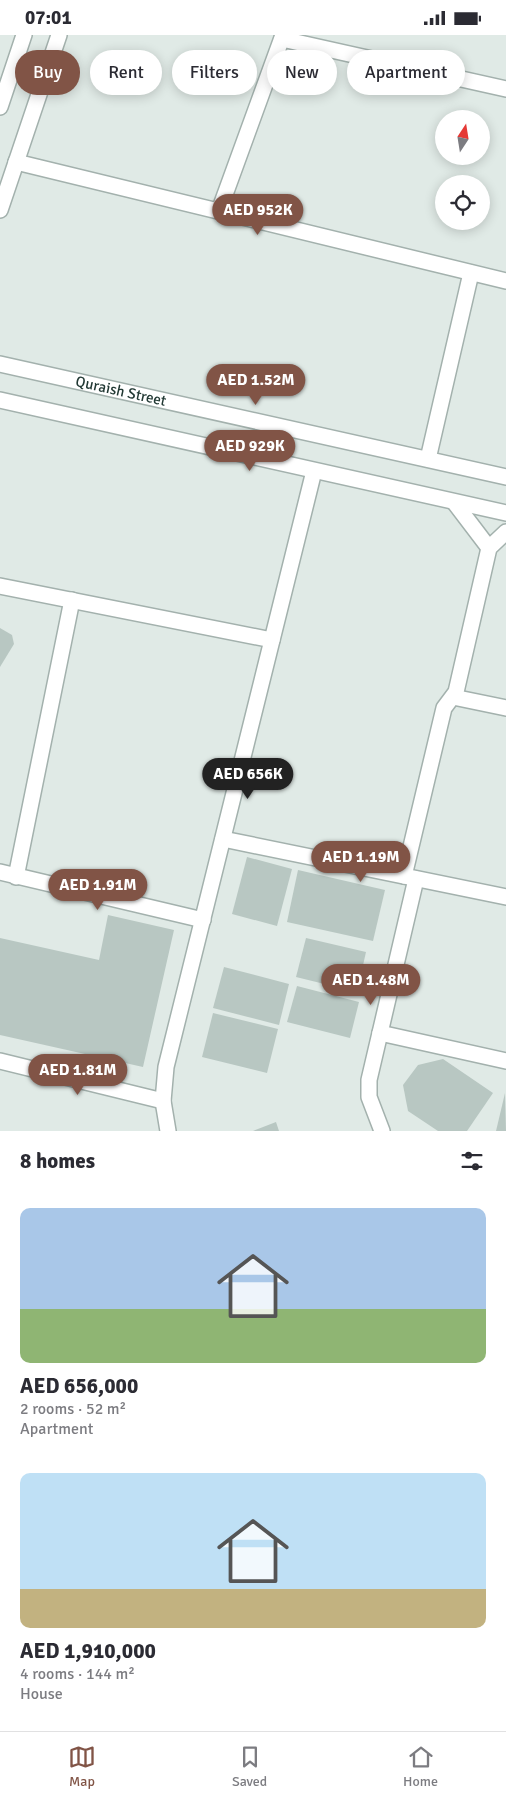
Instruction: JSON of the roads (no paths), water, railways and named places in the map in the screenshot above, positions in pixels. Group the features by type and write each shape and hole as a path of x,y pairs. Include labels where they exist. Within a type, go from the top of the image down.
{"street":[{"path":"0,107 24,35"},
{"path":"0,209 59,35"},
{"path":"219,211 283,37 506,89"},
{"path":"16,163 506,281"},
{"path":"428,459 471,273"},
{"name":"Quraish Street","path":"1,363 506,477"},
{"path":"0,400 506,513"},
{"path":"168,1131 163,1101 166,1067 314,471"},
{"path":"454,501 488,548"},
{"path":"382,1131 369,1097 369,1080 444,708 453,697 488,548 506,532"},
{"path":"0,586 272,639"},
{"path":"16,877 72,600"},
{"path":"453,697 506,708"},
{"path":"223,839 506,897"},
{"path":"0,872 203,920"},
{"path":"380,1033 506,1061"},
{"path":"0,1061 163,1101"}]}
